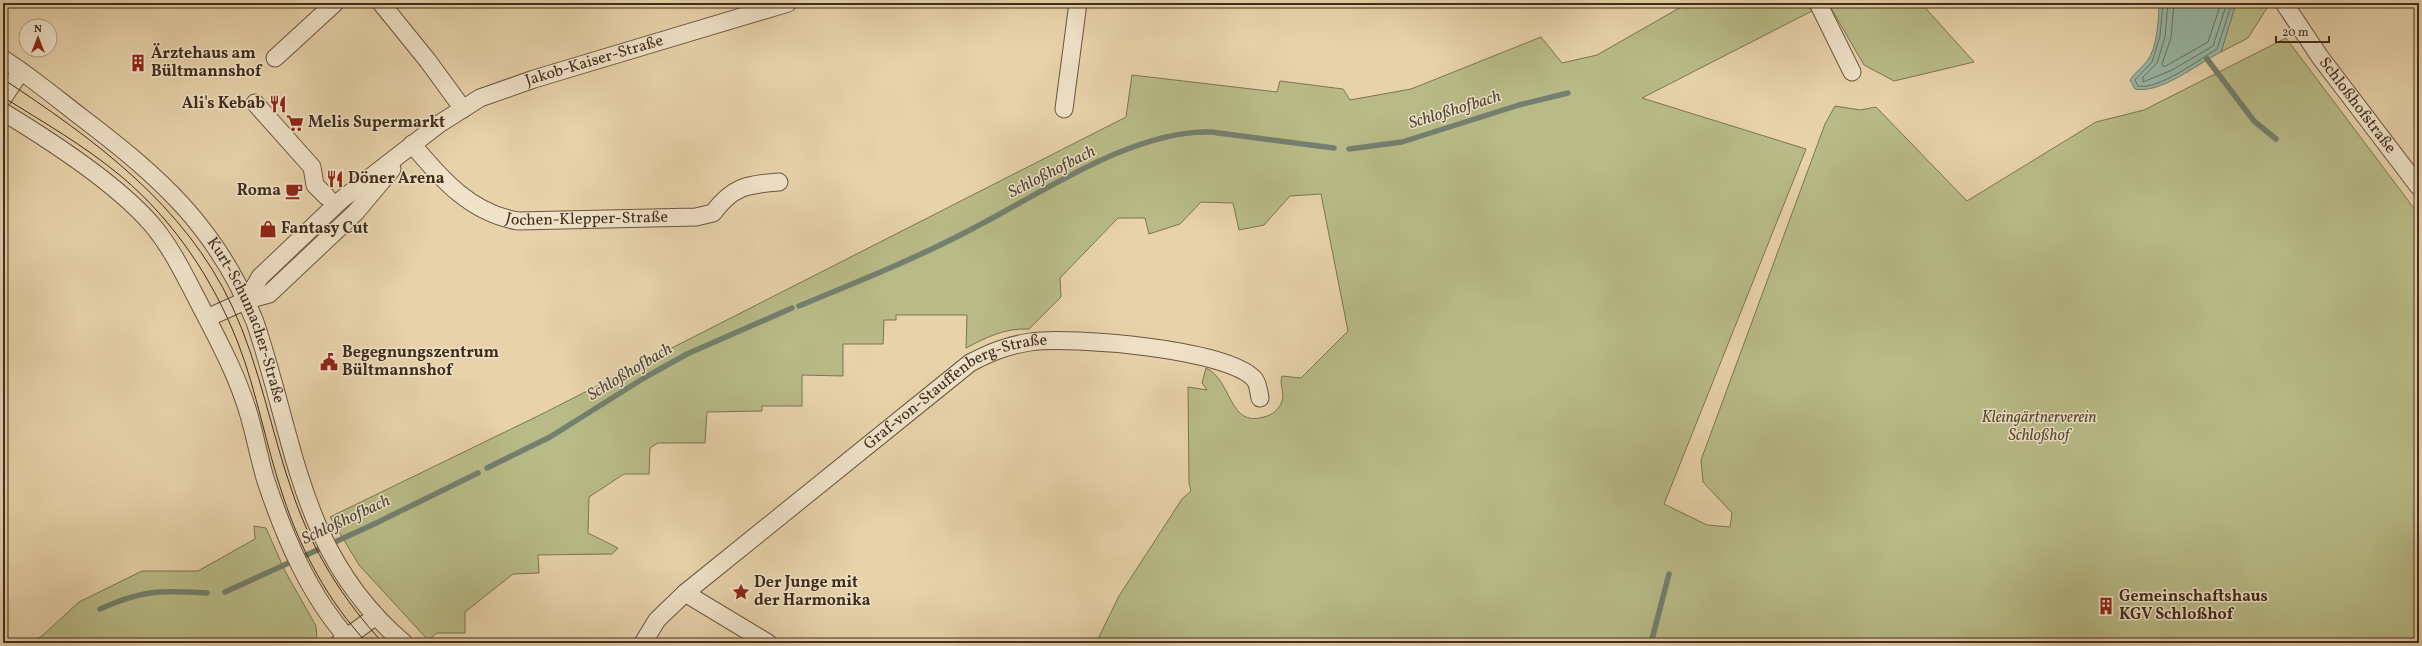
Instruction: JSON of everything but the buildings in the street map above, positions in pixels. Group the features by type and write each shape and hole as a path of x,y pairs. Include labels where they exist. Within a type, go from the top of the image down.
{"street":[{"path":"276,58 335,3"},
{"path":"382,3 428,61 463,109"},
{"name":"Jakob-Kaiser-Straße","path":"247,300 260,277 334,205 412,144 463,109 491,94 747,9 788,3"},
{"path":"1064,109 1078,3"},
{"path":"1818,3 1852,72"},
{"name":"Schloßhofstraße","path":"2284,3 2320,57 2419,187"},
{"name":"Kurt-Schumacher-Straße","path":"3,59 21,71 128,153 185,207 214,244 247,300 262,342 297,470 312,515 336,564 372,611 404,643"},
{"path":"3,98 21,71"},
{"path":"255,103 312,167 315,185 327,197"},
{"name":"Kurt-Schumacher-Straße","path":"3,112 43,137 132,204 155,228 173,254 207,318 239,386 265,478 283,528 301,567 344,637"},
{"name":"Jochen-Klepper-Straße","path":"412,144 437,173 474,206 490,215 518,221 696,217 713,213 733,191 756,184 778,182"},
{"path":"207,318 247,300"},
{"name":"Graf-von-Stauffenberg-Straße","path":"643,643 657,620 685,593 970,363 996,349 1032,342 1117,342 1201,357 1238,368 1256,381 1260,398"},
{"path":"685,593 768,643"},
{"path":"344,637 372,611"}],"green space":[{"name":"Kleingärtnerverein Schloßhof","path":"1688,3 1810,3 1814,10 1642,98 1806,149 1664,504 1707,525 1730,527 1732,513 1703,482 1701,460 1825,124 1835,106 1860,110 1876,107 1967,201 2096,122 2144,110 2286,38 2419,215 2419,643 1096,643 1119,596 1182,499 1191,491 1189,483 1188,387 1207,390 1202,383 1206,368 1215,374 1237,410 1244,416 1252,419 1267,416 1273,413 1281,404 1283,398 1281,382 1282,376 1301,378 1348,331 1321,194 1290,196 1264,225 1239,230 1233,203 1201,202 1180,224 1149,234 1145,218 1118,218 1060,278 1061,297 1029,329 1004,332 989,337 966,348 967,315 896,315 896,320 884,320 883,344 843,344 843,376 802,375 802,406 762,406 762,411 707,412 705,443 658,443 650,448 649,474 624,474 589,497 588,533 618,548 612,554 538,555 539,573 513,574 465,612 465,633 437,633 428,640 359,565 330,517 540,415 1126,117 1132,75 1277,92 1280,81 1343,89 1350,100 1411,89 1541,37 1562,63 1597,55"},
{"path":"1828,3 1921,3 1974,62 1894,81 1864,65"},
{"path":"2236,3 2263,3 2267,8 2248,38 2221,52"},
{"path":"331,219 335,223 271,285 268,280"},
{"path":"254,526 266,528 285,571 316,626 317,641 314,643 30,643 42,636 79,602 142,571 198,571 255,539"}],"water":[{"path":"2159,3 2236,3 2221,52 2167,83 2156,87 2135,89 2130,80 2147,61 2153,49 2158,25"}],"waterway":[{"path":"2207,59 2254,121 2276,139"},
{"name":"Schloßhofbach","path":"1349,149 1402,142 1519,105 1568,93"},
{"name":"Schloßhofbach","path":"799,306 928,251 997,216 1087,167 1119,152 1150,141 1181,134 1211,132 1334,148"},
{"name":"Schloßhofbach","path":"487,468 550,437 644,378 687,354 792,308"},
{"name":"Schloßhofbach","path":"225,592 370,526 478,473"},
{"path":"1651,643 1669,574"},
{"name":"Schloßhofbach","path":"100,609 128,598 152,593 207,593"}],"tram line":[{"path":"3,79 71,126 134,177 163,206 189,236 212,270 232,306 242,329 258,376 285,471 309,535 342,592 368,627 383,643"},
{"path":"3,97 79,145 122,177 159,212 190,252 217,296 238,343 251,381 283,496 307,556 328,593 367,643"}],"place":[{"name":"Ärztehaus am Bültmannshof","path":"138,63"},
{"name":"Ali's Kebab","path":"278,104"},
{"name":"Melis Supermarkt","path":"295,123"},
{"name":"Döner Arena","path":"335,179"},
{"name":"Roma","path":"294,191"},
{"name":"Fantasy Cut","path":"268,229"},
{"name":"Begegnungszentrum Bültmannshof","path":"329,362"},
{"name":"Der Junge mit der Harmonika","path":"741,592"},
{"name":"Gemeinschaftshaus KGV Schloßhof","path":"2106,606"}]}
